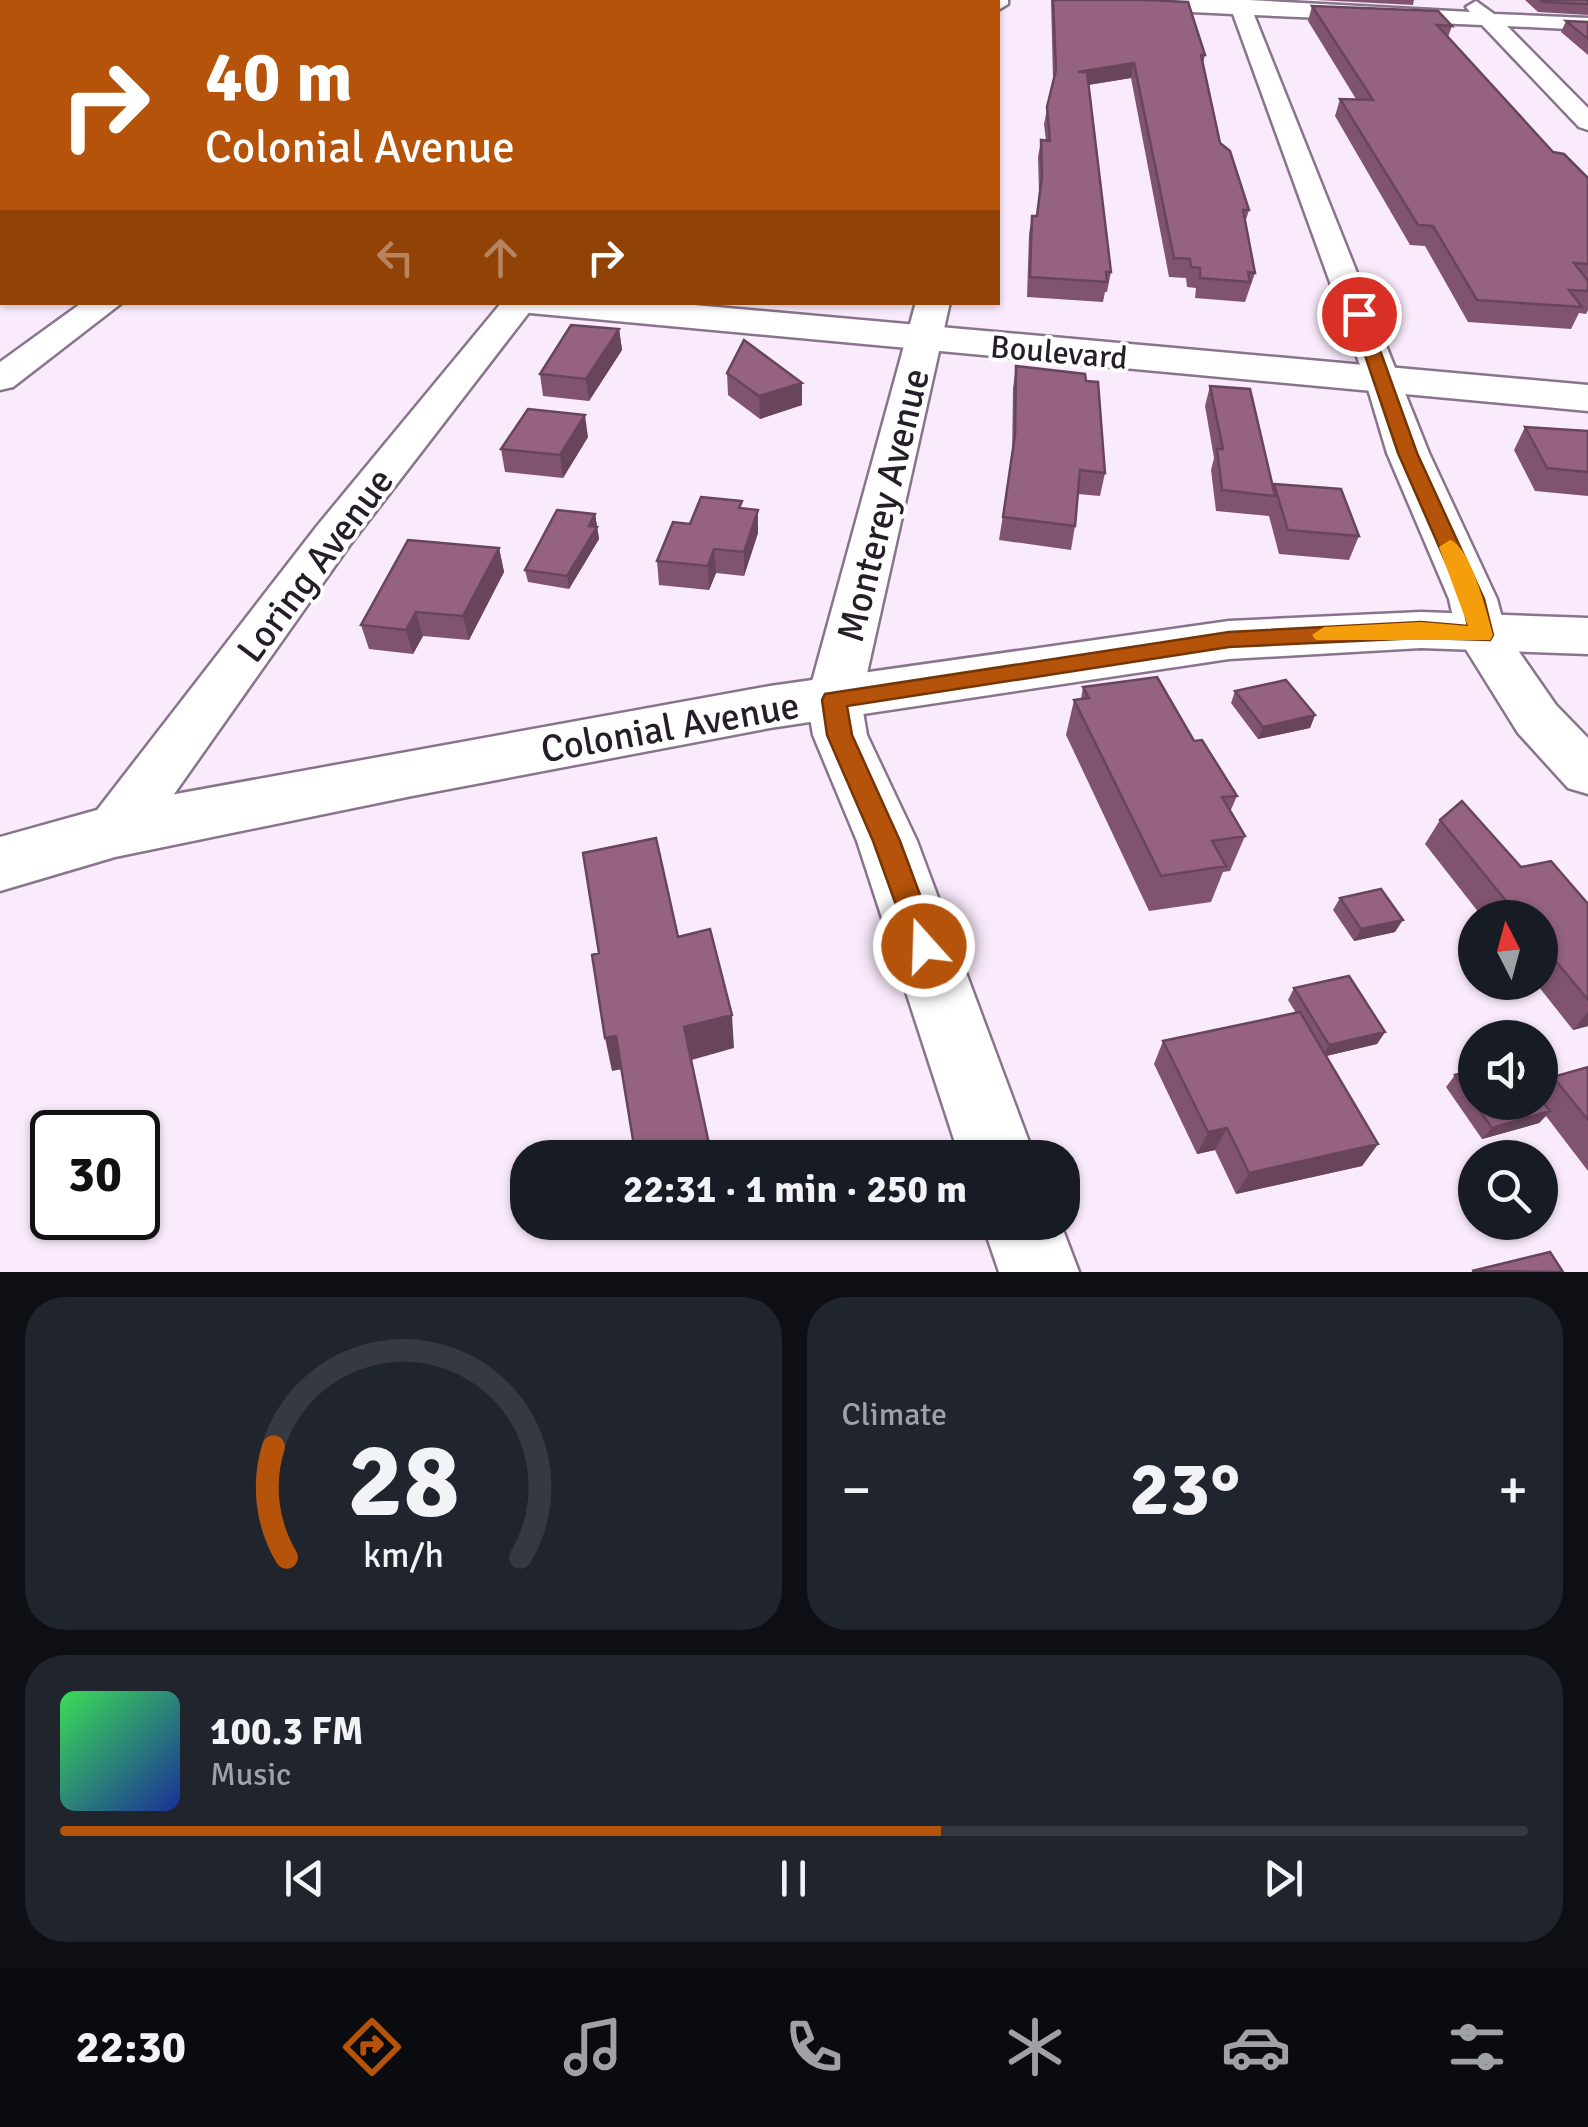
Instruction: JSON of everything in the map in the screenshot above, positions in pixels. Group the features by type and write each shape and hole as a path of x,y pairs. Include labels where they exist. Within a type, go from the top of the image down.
{"street":[{"path":"1066,0 1240,4 1588,24"},
{"path":"1470,0 1588,122"},
{"path":"1240,4 1384,379 1408,453 1473,599 1482,635 1537,719 1588,773"},
{"path":"0,379 102,305"},
{"name":"Loring Avenue","path":"115,831 334,536 518,305"},
{"name":"Boulevard","path":"593,305 929,321 1384,379 1588,398"},
{"name":"Monterey Avenue","path":"929,321 834,700 840,735 887,841 992,1140"},
{"name":"Colonial Avenue","path":"0,864 115,831 412,772 834,700 1229,640 1421,630 1588,636"},
{"path":"1028,1240 1039,1272"}],"building":[{"path":"1053,0 1188,2 1205,55 1201,55 1220,143 1230,151 1249,210 1243,210 1255,273 1248,272 1250,282 1200,278 1200,268 1191,267 1190,259 1174,258 1134,63 1078,72 1087,72 1111,272 1106,272 1107,282 1030,277 1032,216 1037,216 1042,176 1041,140 1050,141 1047,107 1056,70"},
{"path":"1588,0 1588,4 1543,2"},
{"path":"1312,6 1438,11 1452,26 1437,25 1553,152 1564,154 1588,178 1588,264 1574,263 1588,281 1588,291 1569,290 1582,307 1477,300 1433,226 1418,225 1340,99 1373,100"},
{"path":"1566,21 1588,22 1588,39"},
{"path":"571,325 619,329 586,379 540,374"},
{"path":"744,340 802,383 759,396 727,373"},
{"path":"1016,366 1085,374 1086,381 1098,382 1105,473 1080,470 1075,526 1003,517 1015,435"},
{"path":"1210,386 1250,389 1275,496 1222,490 1217,449 1223,449"},
{"path":"528,409 585,415 560,455 501,449"},
{"path":"1525,427 1588,431 1588,472 1547,468"},
{"path":"1274,484 1341,489 1359,536 1288,530"},
{"path":"701,497 742,501 739,508 758,510 744,552 714,549 708,566 657,561 673,522 690,524"},
{"path":"557,510 595,514 589,526 597,527 567,576 525,570"},
{"path":"408,540 499,548 463,616 416,612 406,630 361,625"},
{"path":"1157,677 1194,741 1202,740 1237,796 1222,797 1245,836 1212,841 1226,866 1161,876 1074,700 1089,698 1083,687"},
{"path":"1286,680 1315,715 1263,727 1235,691"},
{"path":"1462,801 1521,867 1551,861 1588,904 1588,1000 1558,964 1558,900 1505,900 1440,820"},
{"path":"656,838 678,937 710,929 732,1015 684,1027 708,1140 633,1140 616,1036 605,1038 592,955 599,953 583,853"},
{"path":"1381,889 1403,920 1361,929 1340,898"},
{"path":"1349,976 1385,1032 1329,1045 1294,988"},
{"path":"1300,1012 1378,1144 1249,1173 1227,1128 1208,1132 1163,1041"},
{"path":"1588,1067 1588,1120 1558,1083 1558,1076"},
{"path":"1486,1120 1519,1120 1492,1128"},
{"path":"1550,1252 1563,1272 1472,1271"}],"slow traffic":[{"path":"1324,635 1421,630 1482,635 1473,599 1450,547"}],"route":[{"path":"924,946 887,841 840,735 834,700 1229,640 1421,630 1482,635 1473,599 1408,453 1359,314"}]}
